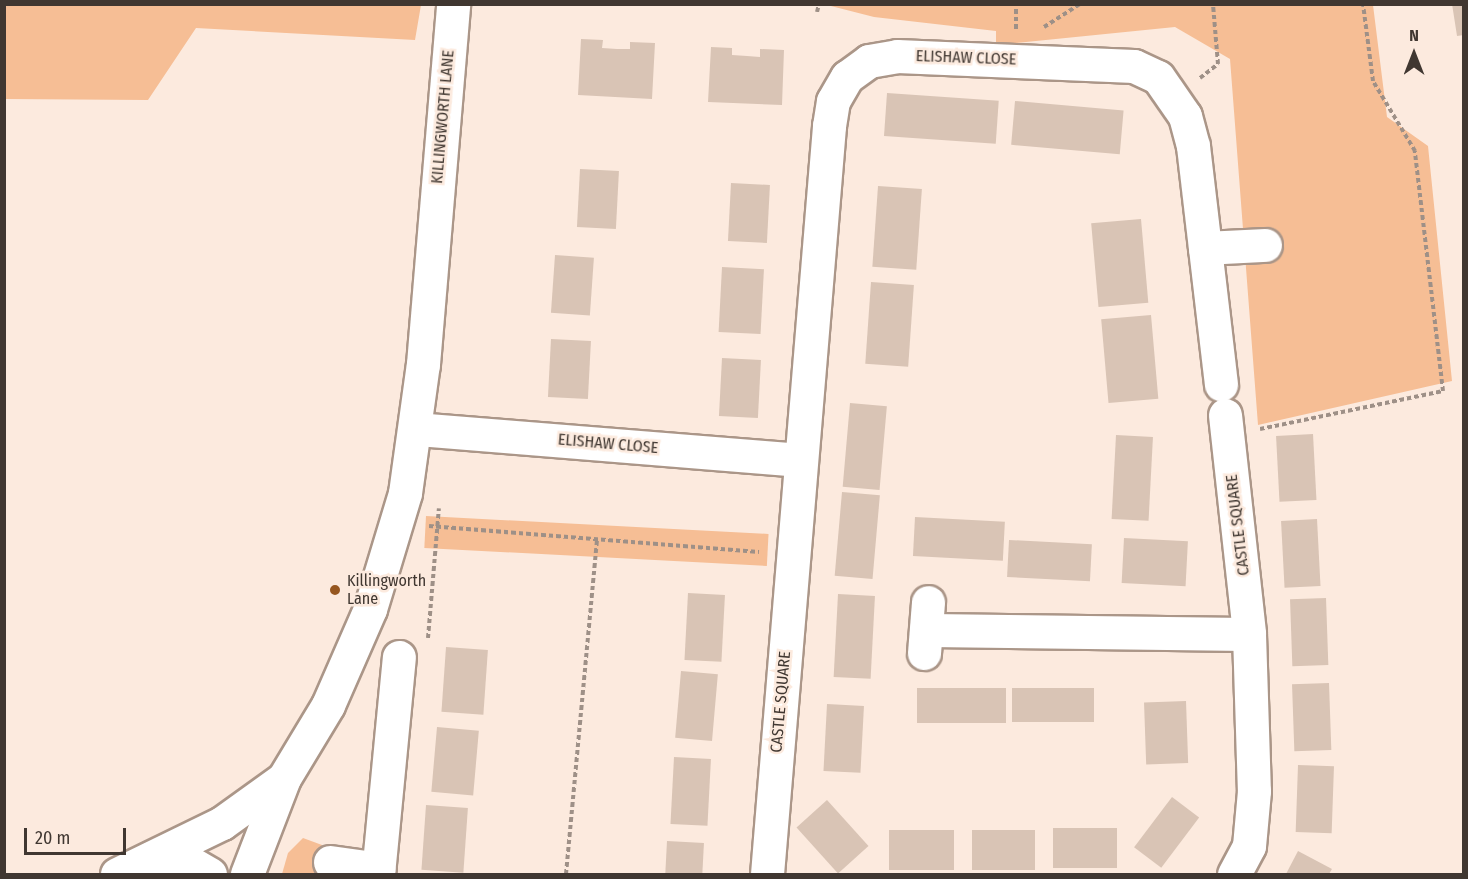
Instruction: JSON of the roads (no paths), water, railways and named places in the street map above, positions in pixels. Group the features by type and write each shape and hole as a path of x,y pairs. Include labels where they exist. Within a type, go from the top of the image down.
{"street":[{"name":"KILLINGWORTH LANE","path":"247,874 284,778 344,672 370,609 395,528 416,429 453,4"},
{"name":"ELISHAW CLOSE","path":"793,543 829,126 833,101 847,77 869,61 897,56 1134,66 1158,77 1185,116 1205,248 1224,409"},
{"path":"1205,248 1265,245"},
{"name":"CASTLE SQUARE","path":"1224,409 1249,634 1254,791 1249,846 1234,874"},
{"name":"ELISHAW CLOSE","path":"416,429 800,460"},
{"name":"CASTLE SQUARE","path":"767,874 793,543"},
{"path":"926,628 1249,634"},
{"path":"330,862 379,872 399,657"},
{"path":"130,867 222,823 284,778"},
{"path":"130,867 184,860 210,874"}],"place":[{"name":"Killingworth Lane","path":"335,590"}]}
